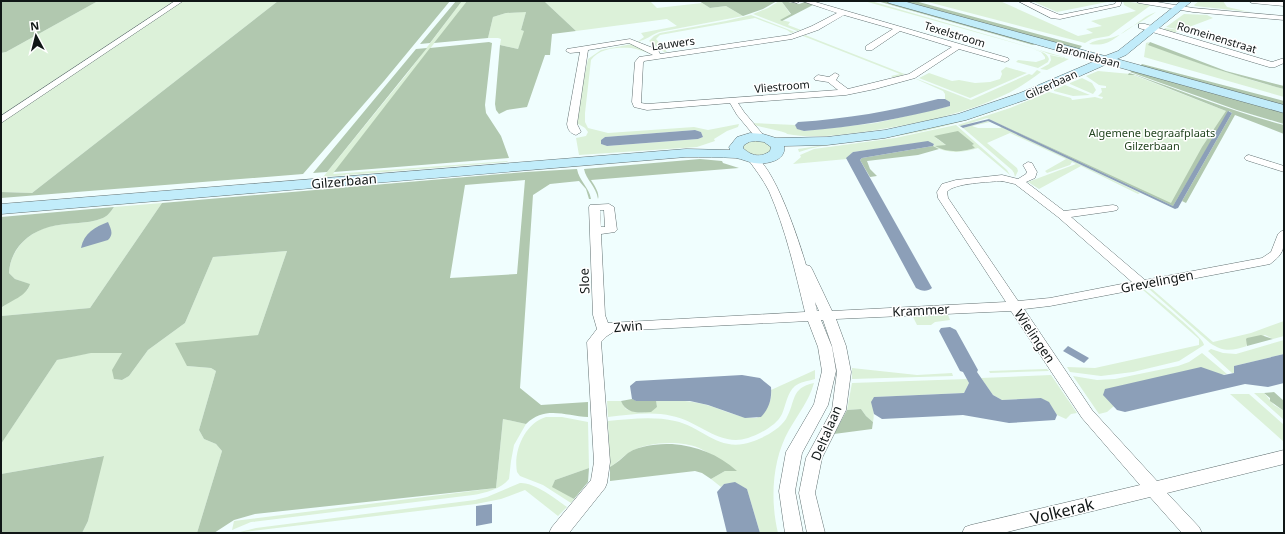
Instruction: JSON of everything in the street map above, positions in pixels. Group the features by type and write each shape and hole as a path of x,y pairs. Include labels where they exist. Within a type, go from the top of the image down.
{"street":[{"path":"1,120 180,1"},
{"path":"792,1 797,1"},
{"name":"Texelstroom","path":"805,1 1005,60"},
{"name":"Baroniebaan","path":"892,1 1094,56"},
{"name":"Baroniebaan","path":"919,1 1106,55 1284,109"},
{"path":"1021,1 1054,16 1060,17 1118,5 1119,1"},
{"path":"1139,1 1178,4 1193,10 1284,18"},
{"path":"1252,1 1264,16"},
{"path":"1252,1 1284,4"},
{"name":"Gilzerbaan","path":"1,209 744,149 760,159 774,150 822,144 828,141 919,128 961,117 1024,96 1106,55 1147,28 1178,4"},
{"name":"Lauwers","path":"733,102 647,107 637,105 640,60 658,56 792,37 815,28 843,12"},
{"name":"Gilzerbaan","path":"1014,99 1018,94 1040,81 1094,56 1120,54 1147,28"},
{"name":"Romeinenstraat","path":"1147,28 1272,65 1284,60"},
{"path":"869,48 899,29"},
{"path":"570,51 642,38"},
{"path":"630,41 655,52 658,56"},
{"name":"Vliestroom","path":"733,102 846,92 875,86 912,76 958,46"},
{"path":"576,132 573,129 572,124 584,49"},
{"name":"Baroniebaan","path":"1120,54 1284,99"},
{"name":"Vliestroom","path":"818,78 833,78 846,92"},
{"path":"733,102 760,137 774,150"},
{"path":"740,113 744,149"},
{"path":"744,149 760,137"},
{"name":"Deltalaan","path":"744,149 762,170 774,191 795,247 827,314 839,346 844,372 839,410 814,458 807,493 816,533"},
{"name":"Deltalaan","path":"774,150 768,165 774,184 774,191"},
{"path":"1249,158 1284,169"},
{"path":"1019,182 1031,176 1032,172 1028,165"},
{"name":"Wielingen","path":"1142,284 1062,215 1019,182 1002,178 956,182 946,186 942,192 943,198 1088,414 1193,533"},
{"path":"1062,215 1113,208"},
{"name":"Sloe","path":"596,231 599,315 604,329"},
{"name":"Grevelingen","path":"1015,306 1050,302 1266,261 1276,254 1284,234"},
{"name":"Deltalaan","path":"794,533 787,492 794,452 821,405 829,371 825,347 812,315 795,247"},
{"name":"Krammer","path":"827,314 1015,306"},
{"name":"Zwin","path":"558,533 599,483 602,462 594,342 604,329 613,326 827,314"},
{"path":"1154,488 1284,457"},
{"name":"Volkerak","path":"971,533 1154,488"}],"green space":[{"path":"1,1 98,1 6,52 1,53"},
{"path":"98,1 278,1 32,193 1,192 1,53 6,52"},
{"path":"278,1 450,1 384,81 303,174 1,198 1,192 32,193"},
{"path":"456,1 462,1 430,43 420,44"},
{"path":"462,1 467,1 333,174 508,161 323,177 406,75"},
{"path":"467,1 544,1 576,31 552,34 550,55 545,55 527,107 507,110 499,114 496,110 495,104 500,45 518,49 524,31 521,30 526,12 506,13 493,17 488,38 434,43"},
{"path":"544,1 650,1 657,8 702,3 710,8 726,6 743,16 659,32 637,42 644,37 641,33 677,26 667,19 576,31"},
{"path":"699,1 777,1 763,9 743,16 726,6 710,8"},
{"path":"779,1 783,1 782,2 791,15 781,20 790,22 788,25 801,30 797,31 753,14 768,8"},
{"path":"864,1 871,1 1067,58 1049,54"},
{"path":"877,1 886,1 1035,44 1033,45"},
{"path":"898,1 915,1 1082,46 1079,49"},
{"path":"924,1 1000,1 1078,36 1093,33 1086,29 1102,26 1091,21 1136,11 1124,5 1123,1 1151,5 1109,36 1092,39 1085,43"},
{"path":"1032,1 1112,1 1057,12"},
{"path":"1199,1 1223,1 1227,7 1250,12 1194,5"},
{"path":"782,2 799,4 805,2 813,5 782,21 780,20 791,14"},
{"path":"526,12 521,30 525,31 518,49 500,45 501,39 488,38 493,17 506,13"},
{"path":"1156,12 1144,20 1133,26 1146,17"},
{"path":"1184,14 1207,15 1213,18 1181,30 1166,27"},
{"path":"751,15 795,32 791,33 787,30 755,18 660,35 656,39 667,52 664,52 649,41 660,33"},
{"path":"1165,28 1181,30 1173,33 1164,30"},
{"path":"1120,34 1107,43 1096,45 1089,44 1115,37"},
{"path":"805,35 905,74 894,78 891,76 900,74 803,36"},
{"path":"489,42 492,43 485,105 486,113 501,136 509,158 334,172 430,48"},
{"path":"1150,42 1148,43 1199,63 1284,89 1284,97 1144,57 1146,43"},
{"path":"1150,42 1226,71 1284,86 1284,89 1233,74 1148,45"},
{"path":"632,44 653,54 631,48 620,48 609,49 594,56 591,60 585,113 585,122 588,128 608,133 694,127 708,130 739,124 738,127 727,131 714,139 715,141 697,147 579,155 576,138 586,136 588,132 585,128 575,122 588,59 601,50","holes":["695,130 701,132 703,137 698,139 607,146 601,144 601,140 605,137"]},
{"path":"427,48 327,172 313,173 416,49"},
{"path":"1033,49 1042,52 1046,55 1049,59 1048,62 1038,68 1016,62 1018,60 1036,62 1045,59 1041,52"},
{"path":"1050,55 1069,59 1047,70 1040,69 1049,64 1051,60"},
{"path":"996,64 1027,73 970,98 919,78 929,73 952,81 959,80 975,83 990,82 1000,79 1002,74 1001,71 1006,67"},
{"path":"1142,64 1284,101 1284,107 1139,67"},
{"path":"1133,69 1284,111 1284,124 1237,110 1130,72"},
{"path":"1037,70 1041,72 1007,94 986,103 934,119 898,126 863,132 825,136 806,136 787,134 751,123 795,125 797,128 804,131 876,123 950,106 950,102 945,100 945,94 943,91 916,79 971,100 1029,74 1032,75"},
{"name":"Algemene begraafplaats Gilzerbaan","path":"1098,71 1131,74 1231,113 1174,208 987,118 961,126 963,128 958,125 1010,108 1049,92 1071,98 1072,100 1095,97 1102,99 1103,97 1098,96 1102,92 1101,88 1106,88 1106,86 1099,85 1086,76"},
{"path":"1129,73 1136,75 1228,108 1284,125 1284,134 1235,115 1186,203 1182,201 1232,113 1229,111 1173,206 989,119 1171,203 1202,147 1226,111 1135,75 1128,75"},
{"path":"1082,78 1092,83 1096,90 1093,94 1070,84"},
{"path":"1065,85 1090,95 1073,96 1054,91"},
{"path":"1014,104 983,115 937,128 879,139 832,144 914,132"},
{"path":"988,121 990,122 972,126 978,128 1001,128 1000,126 1140,193 1138,194 1081,166 1039,189 1028,182 1076,164 1072,162 1070,165 1047,173 1045,171 1066,159 1010,133 987,143 1017,168 1018,171 1015,177 1012,170 963,128"},
{"path":"956,125 1007,170 1010,175 978,148 967,151 956,152 938,149 933,146 934,144 925,142 853,152 847,159 793,164 801,157 800,155 814,149 895,138","holes":["936,138 975,148 962,151 955,150 944,145 946,145"]},
{"path":"958,131 974,144 972,145 975,148 955,151 945,150 935,146 946,145 934,136"},
{"path":"757,139 771,144 773,150 765,154 755,155 743,150 743,143"},
{"path":"832,144 821,146 799,152 798,149"},
{"path":"933,146 939,149 918,155 867,161 870,169 877,176 870,177 860,160 862,158"},
{"path":"700,159 722,161 723,163 739,168 591,180 597,192 598,199 597,194 584,169"},
{"path":"577,169 591,199 589,199 586,189 579,181 550,184 533,195 520,388 541,405 588,402 588,417 548,413 533,418 526,424 503,419 496,488 255,514 234,520 214,533 197,533 222,451 216,444 204,439 199,430 216,371 211,368 187,366 175,343 258,335 287,251 213,257 185,323 148,350 129,376 122,380 114,379 112,370 122,353 91,353 57,360 1,444 1,316 90,308 162,203","holes":["525,180 517,274 450,278 465,185"]},
{"path":"162,203 90,308 1,316 1,308 28,289 29,284 15,279 9,273 10,265 16,250 27,238 40,230 55,225 83,223 103,218 114,207"},
{"path":"114,207 108,215 103,218 90,222 62,224 49,227 34,233 27,238 16,250 10,265 9,273 15,279 30,284 22,295 1,308 1,217"},
{"path":"287,251 258,335 187,366 211,368 216,371 199,430 204,439 216,444 222,451 197,533 82,533 88,521 103,456 1,474 1,444 57,360 98,352 122,353 114,379 122,380 129,376 148,350 185,323 213,257"},
{"path":"1149,289 1152,289 1213,342 1251,333 1284,321 1284,336 1273,339 1265,335 1242,348 1228,350 1219,348 1210,343"},
{"path":"1143,290 1150,294 1188,326 1202,341 1204,345 1179,361 1133,372 1101,376 1070,372 1067,367 1095,368 1199,345 1199,339"},
{"path":"948,315 950,320 935,322 931,325 917,325 913,317"},
{"path":"1261,335 1273,339 1247,346 1247,338"},
{"path":"1284,340 1284,354 1234,366 1234,373 1232,373 1208,351 1211,349 1223,353 1236,354"},
{"path":"1202,353 1227,374 1104,395 1114,406 1107,412 1099,414 1073,376 1097,380 1115,379 1178,366 1189,362"},
{"path":"852,368 917,375 952,373 953,376 852,379"},
{"path":"1047,369 1049,371 990,373 989,371"},
{"path":"815,370 815,379 799,384 792,389 780,418 763,432 748,438 738,440 728,439 672,416 640,414 608,417 607,401 621,401 626,409 634,412 642,412 649,411 657,407 656,400 679,400 710,406 743,417 757,418 770,402 771,390"},
{"path":"1051,375 1077,413 1071,414 1066,419 1057,415 1050,404 1041,398 1002,400 993,395 981,378"},
{"path":"967,379 969,383 964,393 874,397 873,422 861,409 847,410 852,383"},
{"path":"814,383 806,402 783,442 779,454 773,494 775,520 778,533 760,533 747,489 735,483 724,484 721,487 711,479 725,471 736,471 699,448 691,445 673,443 654,444 630,452 610,467 608,421 642,418 667,419 685,424 720,442 740,445 761,438 779,427 786,419 797,392 806,385"},
{"path":"1274,392 1284,401 1284,411 1270,401 1270,398 1264,393"},
{"path":"1254,393 1264,393 1274,405 1284,411 1284,420"},
{"path":"1230,394 1249,394 1284,425 1284,442"},
{"path":"632,399 637,401 656,400 657,407 651,412 633,412 626,408 621,401"},
{"path":"861,409 873,422 872,429 834,434 847,410"},
{"path":"546,417 562,417 588,422 589,468 555,480 553,486 574,499 571,503 543,485 520,476 517,472 517,455 522,439 532,425"},
{"path":"503,419 526,424 514,445 509,479 496,488"},
{"path":"672,444 707,452 730,465 737,471 725,471 711,479 702,473 695,471 610,481 610,467 633,450 655,445"},
{"path":"104,456 88,521 82,533 1,533 1,474"},
{"path":"589,468 588,482 574,499 552,487 555,480"},
{"path":"520,483 526,483 538,488 567,507 558,516 525,490 501,499 476,504 236,533 256,528 475,500 487,497"},
{"path":"496,488 473,495 251,522 232,530 234,521"}],"water":[{"path":"938,99 945,99 950,102 950,106 896,119 841,127 804,131 797,129 795,125 798,122 869,114"},
{"path":"1228,111 1232,113 1178,208 1175,209 988,121 963,128 960,126 989,119 1173,206"},
{"path":"695,130 701,132 703,137 698,139 607,146 601,144 601,140 605,137"},
{"path":"928,141 934,144 933,146 862,158 860,160 932,288 924,291 916,288 846,158 853,152"},
{"path":"108,222 111,229 111,234 108,240 81,248 87,234"},
{"path":"950,327 956,330 978,370 977,372 993,395 1002,400 1041,398 1049,402 1057,415 1055,420 1009,423 963,415 882,419 874,414 871,402 874,397 964,393 969,383 963,372 960,371 939,331 941,328"},
{"path":"1068,346 1089,358 1084,363 1063,351"},
{"path":"1284,354 1284,383 1268,387 1245,384 1125,412 1117,410 1103,395 1105,389 1201,367 1224,375 1234,373 1234,366"},
{"path":"742,375 760,378 771,387 769,404 761,417 745,418 708,405 690,401 636,401 632,399 630,386 636,381"},
{"path":"735,482 747,489 760,533 727,533 717,492 724,484"},
{"path":"492,504 492,523 476,526 476,506"}]}
